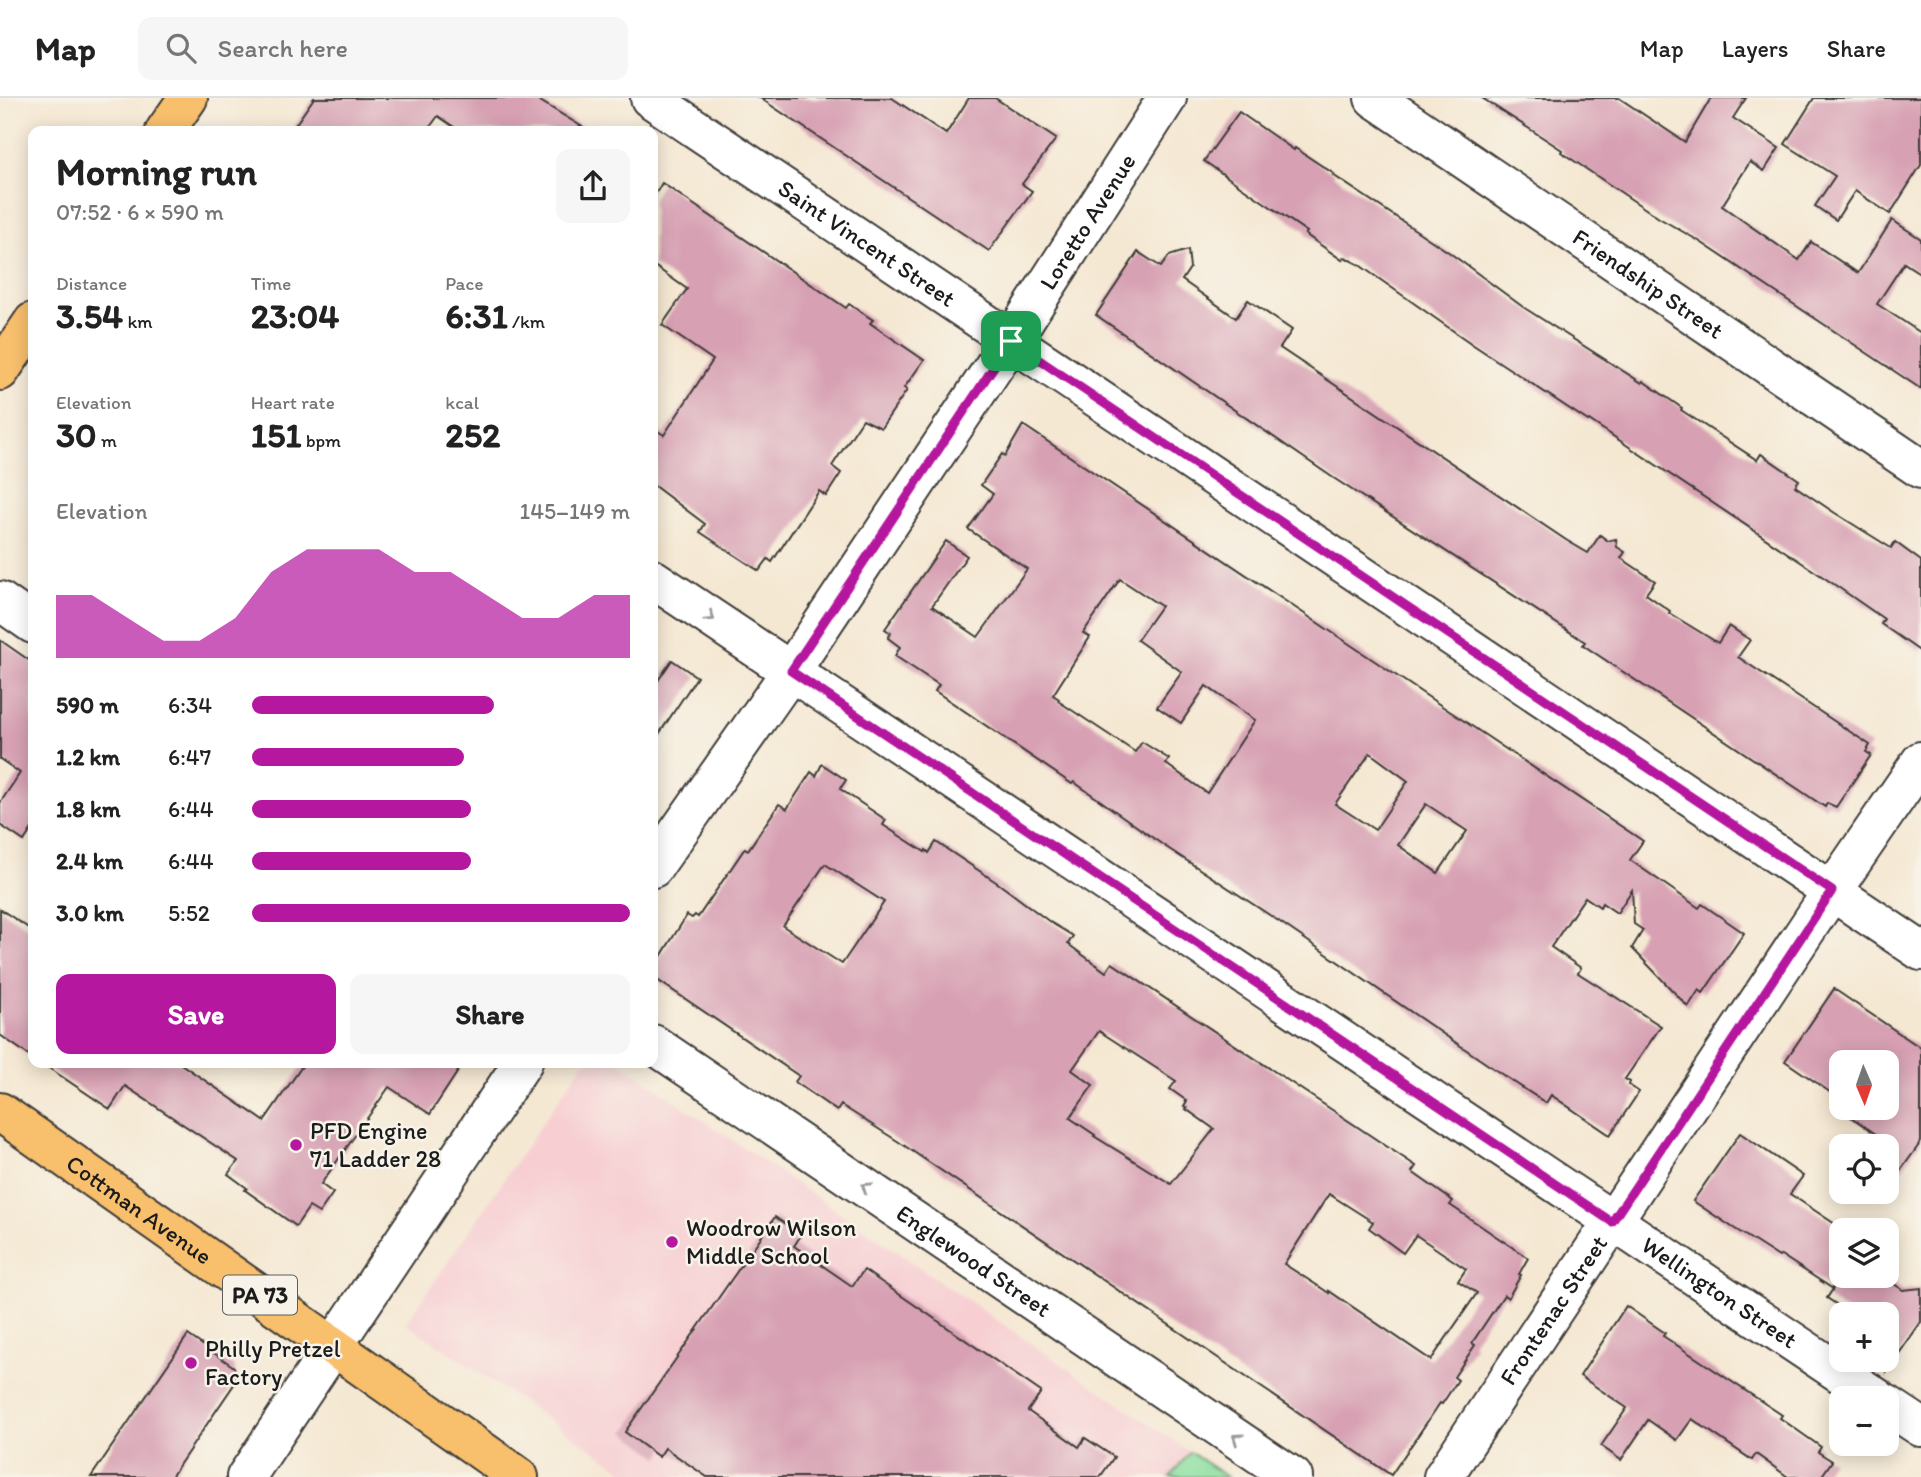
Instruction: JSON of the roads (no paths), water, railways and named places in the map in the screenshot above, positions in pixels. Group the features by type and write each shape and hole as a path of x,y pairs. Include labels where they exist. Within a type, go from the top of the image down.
{"main road":[{"path":"168,126 188,98"},
{"path":"0,371 28,330"},
{"name":"Cottman Avenue","path":"0,1112 519,1477"}],"street":[{"name":"Saint Vincent Street","path":"650,98 1921,951"},
{"name":"Loretto Avenue","path":"658,861 791,671 1011,341 1167,98"},
{"name":"Friendship Street","path":"1374,98 1921,468"},
{"name":"Wellington Street","path":"658,582 1859,1386"},
{"path":"0,601 28,621"},
{"name":"Frontenac Street","path":"1443,1477 1921,761"},
{"name":"Englewood Street","path":"658,1047 1293,1477"},
{"path":"246,1477 519,1068"},
{"path":"1899,1413 1921,1427"}],"place":[{"name":"PFD Engine 71 Ladder 28","path":"296,1145"},
{"name":"Woodrow Wilson Middle School","path":"672,1242"},
{"name":"Philly Pretzel Factory","path":"191,1363"}]}
